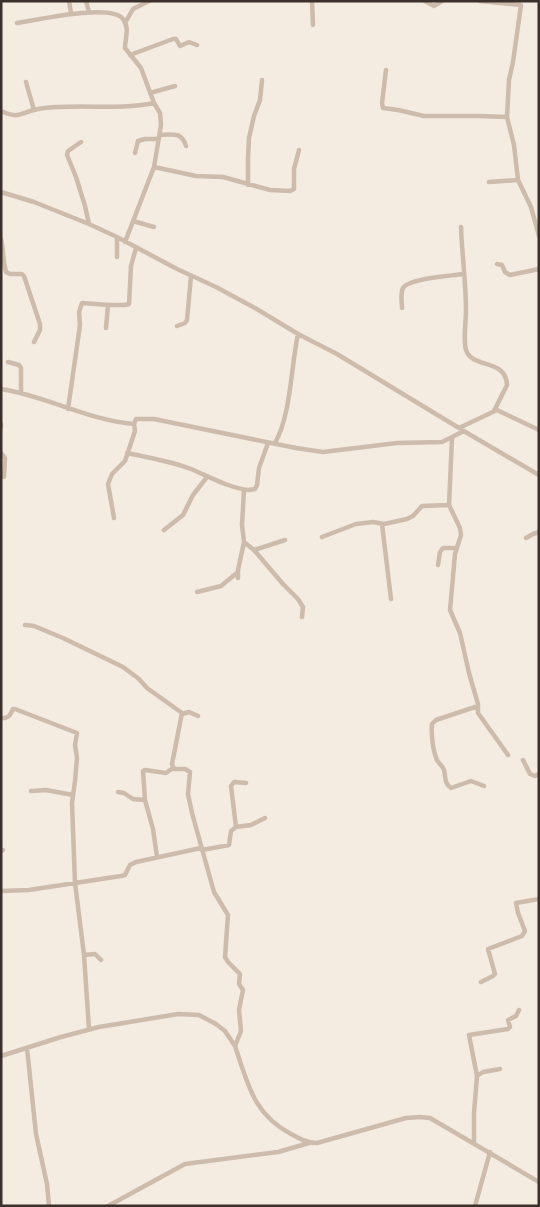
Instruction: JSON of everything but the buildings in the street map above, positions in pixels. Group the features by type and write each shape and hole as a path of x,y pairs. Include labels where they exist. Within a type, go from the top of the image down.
{"street":[{"path":"69,1 72,13"},
{"path":"86,1 89,12"},
{"path":"125,23 133,9 149,1"},
{"path":"312,1 313,25"},
{"path":"425,1 434,6 442,1"},
{"path":"480,1 521,5 514,62 509,80 507,117 514,145 518,180 531,207 539,236"},
{"path":"17,23 72,13 89,12 115,14 122,18 125,23 127,33 125,48 138,63 160,113 160,137 154,167 125,242"},
{"path":"130,56 173,39 180,46 189,42 197,45"},
{"path":"386,70 383,108 392,108 424,116 507,117"},
{"path":"248,185 249,138 260,100 262,80"},
{"path":"26,82 34,110"},
{"path":"150,92 175,86"},
{"path":"1,111 17,116 34,110 65,106 138,106 154,103"},
{"path":"135,153 138,141 145,139 180,135 186,146"},
{"path":"82,142 68,151 67,155 86,206 89,224"},
{"path":"154,167 196,176 223,177 270,190 293,190 295,164 299,150"},
{"path":"489,182 518,180"},
{"path":"1,192 34,202 89,224 246,303 298,334 338,354 539,475"},
{"path":"133,221 154,227"},
{"path":"114,518 108,494 108,484 112,474 126,461 135,431 134,424 136,419 154,419 268,443 323,452 397,443 436,443 452,438 494,411 507,385 507,381 501,370 475,360 467,352 461,227"},
{"path":"117,237 117,257"},
{"path":"1,239 3,250 1,254 6,272 22,274 24,276 40,324 40,330 34,342"},
{"path":"68,409 80,325 80,307 82,303 86,302 108,305 129,304 131,266 136,248"},
{"path":"497,264 502,265 506,273 510,275 539,269"},
{"path":"402,308 402,290 406,285 425,279 463,274"},
{"path":"177,326 186,323 187,320 191,276"},
{"path":"106,328 108,305"},
{"path":"275,443 285,414 298,334"},
{"path":"8,362 19,365 21,368 21,393"},
{"path":"1,389 21,393 115,422 134,424"},
{"path":"494,411 505,413 539,430"},
{"path":"452,438 449,505 461,531 461,540 457,548 450,610 460,633 478,706 478,714 508,755"},
{"path":"127,453 172,463 244,490 252,490 257,486 261,462 268,443"},
{"path":"1,452 5,458 4,477"},
{"path":"164,530 182,514 193,495 207,477"},
{"path":"238,578 244,542 242,525 244,490"},
{"path":"322,537 356,524 373,522 382,524 413,516 422,506 449,505"},
{"path":"382,524 390,599"},
{"path":"526,538 539,532"},
{"path":"254,550 285,540"},
{"path":"244,542 254,550 300,602 303,607 302,617"},
{"path":"438,565 440,552 443,548 457,548"},
{"path":"197,592 221,586 238,572"},
{"path":"25,625 34,626 63,638 123,667 182,714"},
{"path":"478,706 434,721 432,731 437,759 444,770 448,786 453,787 462,782 471,781 484,786"},
{"path":"1,718 7,718 15,709 76,732 76,766 73,795 75,883 84,955 90,1029"},
{"path":"182,714 190,712 198,716"},
{"path":"173,768 173,752 182,714"},
{"path":"523,760 530,774 535,776 539,774"},
{"path":"157,857 153,829 145,800 143,772 145,770 166,773 173,768 187,770 190,772 188,800 214,892 228,915 225,957 240,974 239,982 243,990 239,1010 241,1031 235,1046"},
{"path":"236,827 231,786 234,782 246,783"},
{"path":"30,791 49,790 73,795"},
{"path":"118,792 124,792 133,799 145,800"},
{"path":"1,891 29,890 123,876 130,865 157,857 227,846 231,831 236,827 251,825 265,818"},
{"path":"481,982 495,974 488,949 522,936 525,931 516,903 539,900"},
{"path":"84,955 96,954 101,960"},
{"path":"474,1143 477,1076 469,1035 508,1029 510,1027 508,1020 516,1016 519,1010"},
{"path":"1,1056 90,1029 178,1014 192,1014 216,1024 225,1031 235,1046 256,1104 277,1126 310,1143"},
{"path":"27,1048 36,1134 47,1184 49,1206"},
{"path":"477,1076 483,1072 500,1069"},
{"path":"108,1206 185,1164 278,1152 406,1118 420,1116 437,1121 538,1179"},
{"path":"475,1206 490,1152"}]}
